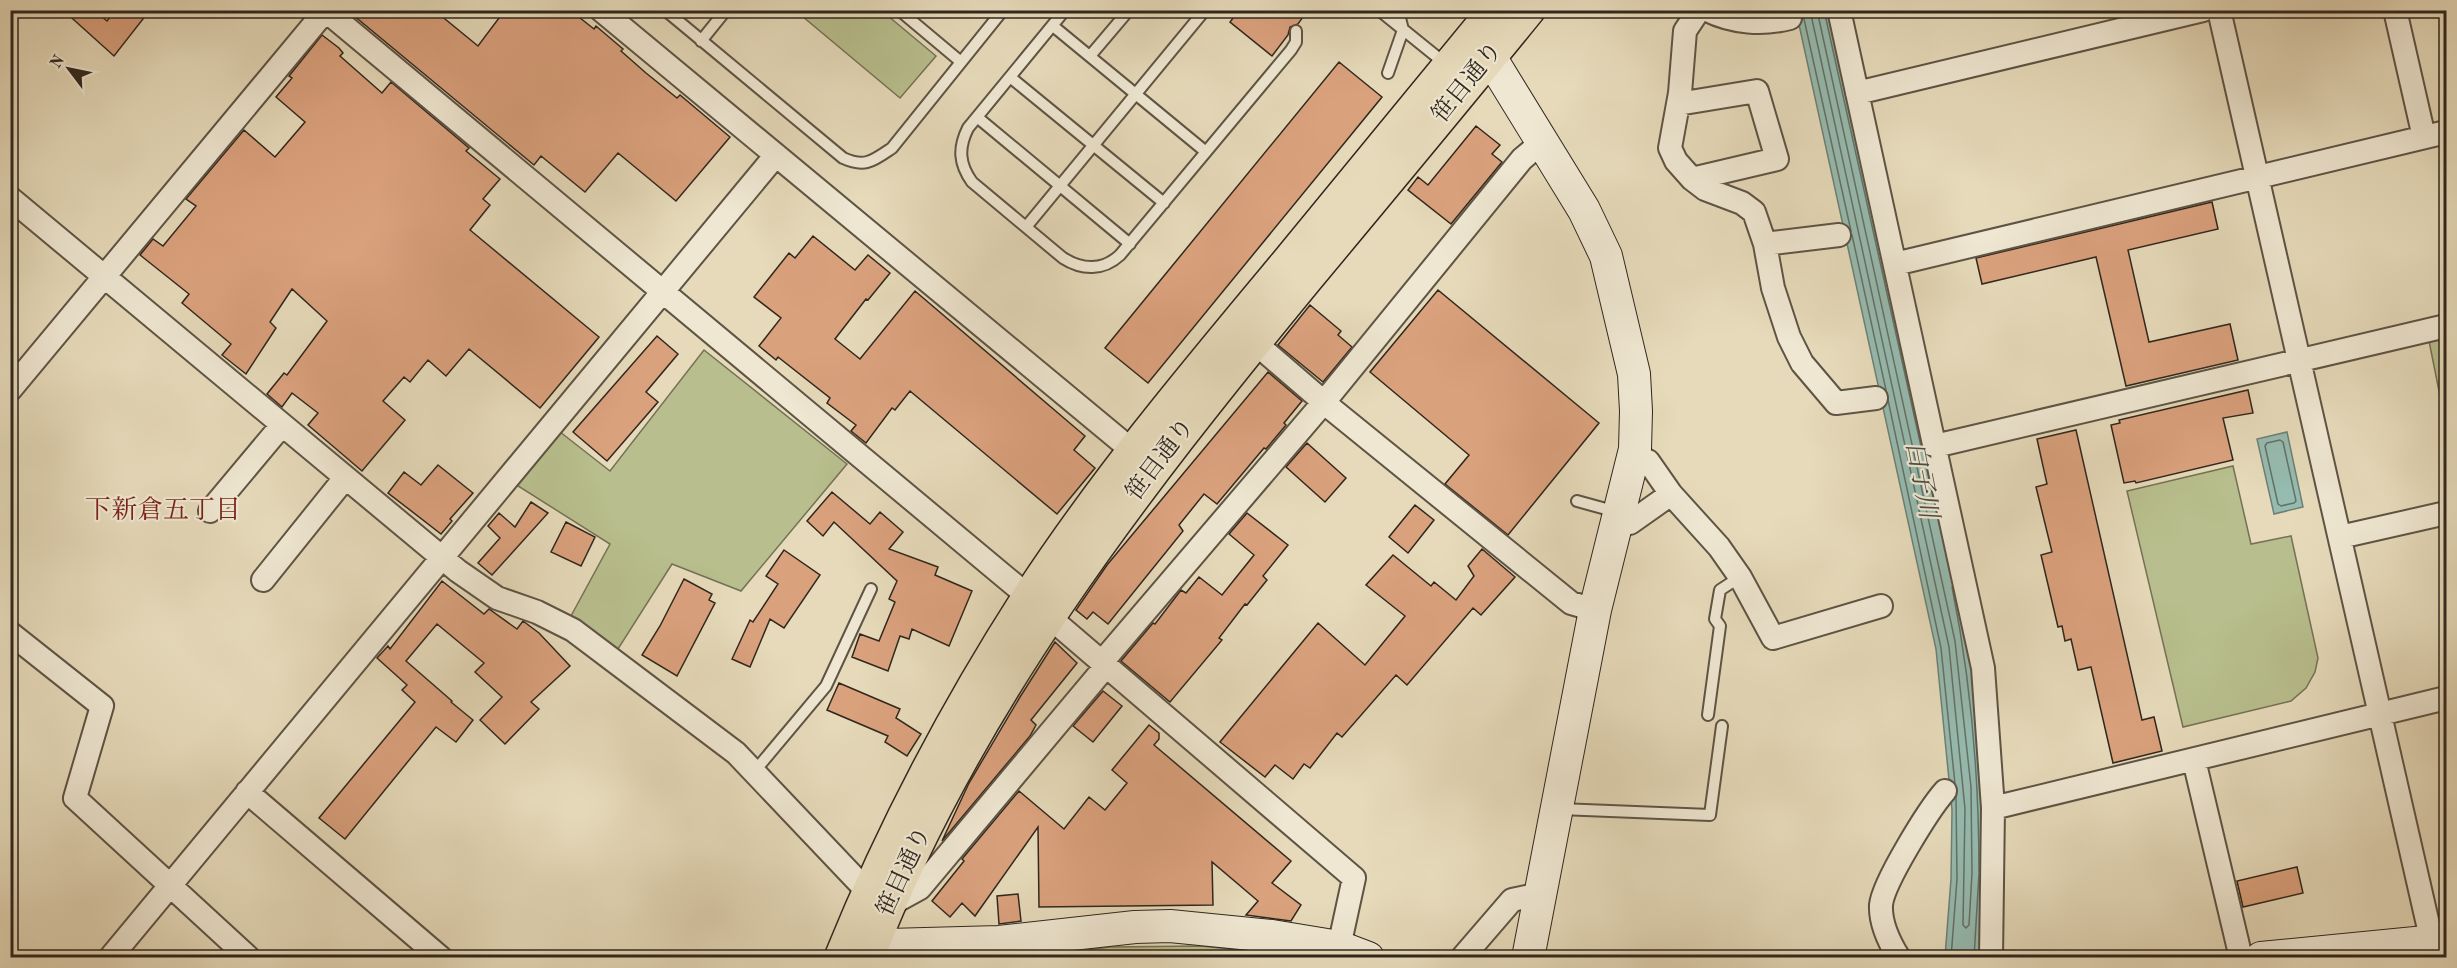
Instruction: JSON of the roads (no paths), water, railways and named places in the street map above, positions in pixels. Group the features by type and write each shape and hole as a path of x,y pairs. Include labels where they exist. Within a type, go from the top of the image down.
{"main road":[{"name":"笹目通り","path":"856,956 908,807 940,746 1038,607 1134,452 1235,326 1484,27 1528,10"},
{"name":"笹目通り","path":"1038,607 1098,542 1254,342 1484,27"}],"street":[{"path":"601,10 1134,452"},
{"path":"1699,10 1685,31 1678,104 1670,148 1676,161 1692,179 1705,189 1742,203 1754,212 1766,244 1773,288 1789,337 1802,363 1836,403 1876,398"},
{"path":"1707,10 1750,23 1790,18"},
{"path":"1839,10 1983,668 1993,807 1991,957"},
{"path":"1857,93 2203,10"},
{"path":"2219,10 2380,714 2438,946 2261,957"},
{"path":"2395,10 2424,137"},
{"path":"10,390 325,11 664,292 1038,607 1354,878 1354,952 1272,936 1203,928 1135,927 999,942 888,945 856,956"},
{"path":"1484,27 1542,142 1584,210 1606,256 1634,374 1636,411 1634,456 1595,610 1528,957"},
{"path":"1678,104 1757,91 1777,159 1692,179"},
{"path":"1895,264 2446,132"},
{"path":"10,198 443,557 497,598 537,612 573,630 736,753 878,898 920,888 1324,402 1522,159 1542,142"},
{"path":"110,957 776,155"},
{"path":"1766,244 1839,235"},
{"path":"1935,446 2298,363 2446,326"},
{"path":"1254,342 1324,402 1571,603 1595,610"},
{"path":"210,510 282,425"},
{"path":"1634,456 1648,461 1671,494 1719,547 1740,577 1773,638 1881,606"},
{"path":"262,580 345,478"},
{"path":"1619,517 1630,523 1671,494"},
{"path":"2340,537 2446,513"},
{"path":"10,633 102,706 75,798 249,957"},
{"path":"1993,807 2446,698"},
{"path":"2194,760 2241,957"},
{"path":"1899,957 1887,938 1881,904 1900,860 1945,791"},
{"path":"247,792 441,957"},
{"path":"1462,957 1512,900 1540,894"}],"lane":[{"path":"701,41 726,10"},
{"path":"899,10 961,62"},
{"path":"666,11 843,158 856,164 874,160 892,148 1003,10"},
{"path":"1065,10 977,117 962,141 961,156 964,170 972,182 1064,258 1077,266 1094,267 1108,264 1120,255 1291,50 1296,42 1296,31"},
{"path":"1090,56 1129,10"},
{"path":"1026,227 1205,10"},
{"path":"1379,10 1449,67"},
{"path":"1388,73 1403,30 1398,10"},
{"path":"1053,26 1206,152"},
{"path":"1010,76 1164,203"},
{"path":"977,117 1130,244"},
{"path":"1577,501 1619,517"},
{"path":"1708,715 1720,626 1715,619 1720,590 1740,577"},
{"path":"754,772 826,686 871,589"},
{"path":"1557,809 1710,815 1722,726"}],"water":[{"name":"白子川","path":"1796,11 1830,11 1969,639 1984,786 1980,957 1945,957 1951,879 1952,810 1936,649"},
{"path":"2287,432 2303,507 2274,514 2257,439"}],"district":[{"name":"下新倉五丁目","path":"163,511"}]}
